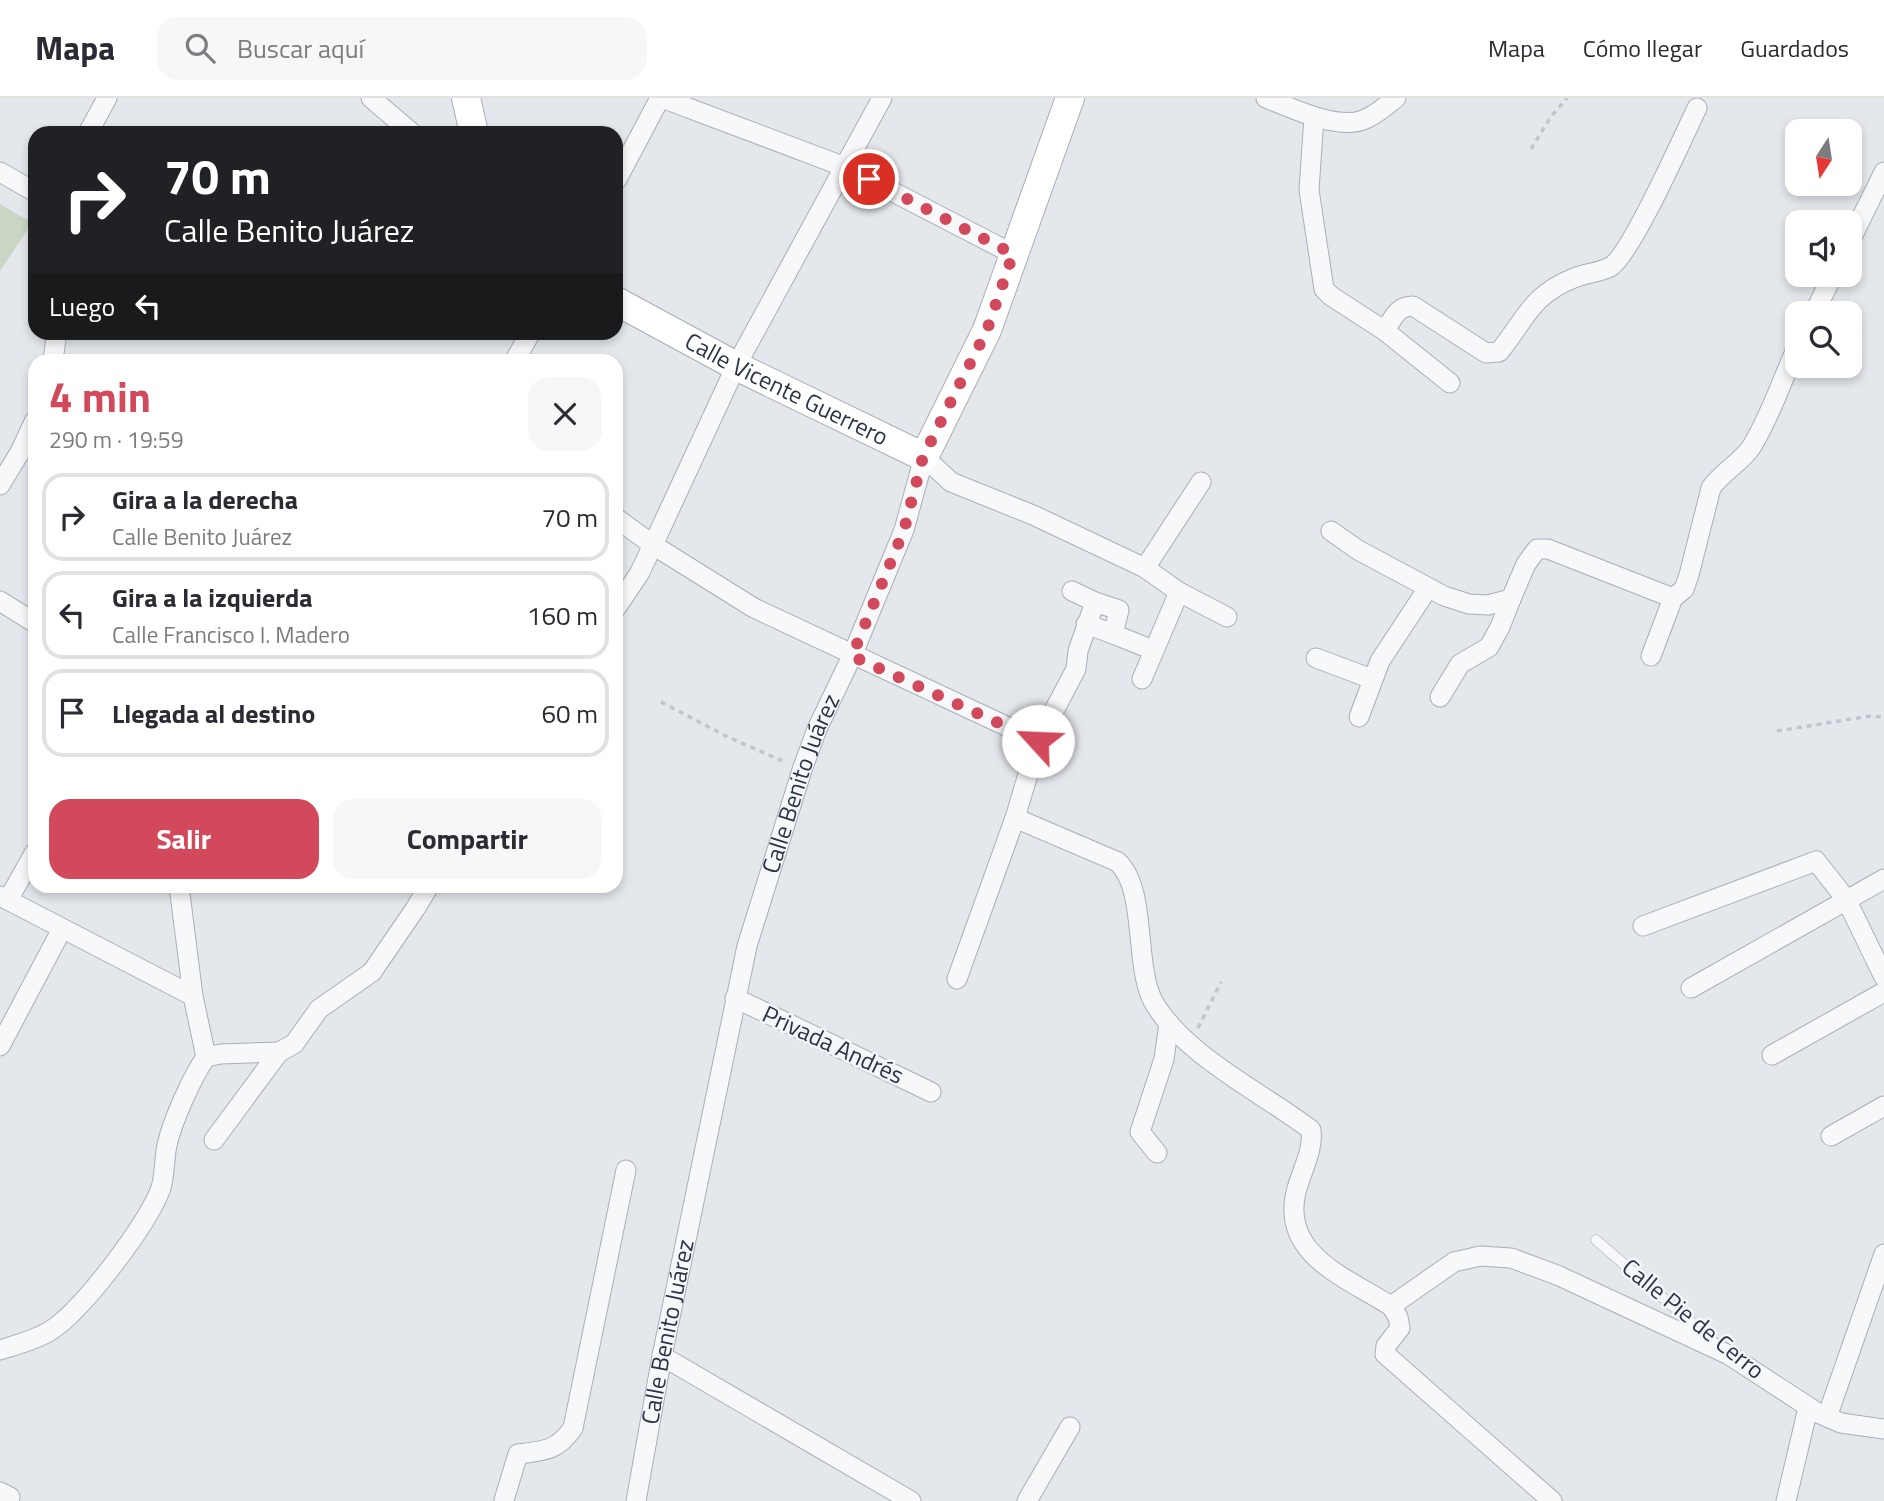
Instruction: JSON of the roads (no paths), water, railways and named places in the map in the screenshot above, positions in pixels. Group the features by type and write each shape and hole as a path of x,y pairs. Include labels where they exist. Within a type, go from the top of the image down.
{"street":[{"path":"92,126 107,98"},
{"path":"371,98 404,126"},
{"path":"466,98 472,126"},
{"path":"623,168 661,98 845,167 1013,254"},
{"path":"623,598 639,574 736,366 882,98"},
{"name":"Calle Benito Juárez","path":"636,1501 747,946 817,729 852,656 904,530 923,457 987,330 1070,98"},
{"path":"1266,98 1314,117 1349,122 1363,120 1396,98"},
{"path":"1385,331 1396,312 1404,306 1413,306 1486,353 1499,352 1536,300 1572,278 1610,267 1621,256 1697,108"},
{"path":"1314,117 1309,190 1324,289 1385,331 1450,383"},
{"path":"0,172 28,188"},
{"path":"1862,217 1884,172"},
{"name":"Calle Vicente Guerrero","path":"623,305 736,366 923,457 951,482 1033,515 1145,568 1179,592 1227,617"},
{"path":"1651,656 1673,598 1684,589 1689,575 1711,488 1751,449 1785,375"},
{"path":"0,485 28,456"},
{"path":"1145,568 1201,482"},
{"path":"623,523 754,608 1038,741"},
{"path":"1331,530 1358,550 1428,587 1469,604 1488,605 1511,599"},
{"path":"1440,697 1460,664 1489,647 1526,564 1537,550 1548,549 1673,598"},
{"path":"1359,717 1380,661 1428,587"},
{"path":"1072,591 1119,610 1113,634"},
{"path":"1143,679 1179,592"},
{"path":"0,601 28,619"},
{"path":"957,979 1015,818 1038,741 1076,669 1078,651 1095,602"},
{"path":"1086,624 1153,650"},
{"path":"1316,658 1372,679"},
{"path":"1015,818 1118,862 1126,870 1132,885 1152,1000 1169,1023 1190,1043 1241,1084 1311,1130 1312,1140 1296,1194 1294,1220 1301,1241 1316,1259 1391,1306 1398,1317 1400,1328 1386,1346 1385,1354 1552,1501"},
{"path":"1643,926 1816,861 1846,899 1884,978"},
{"path":"28,862 4,898 193,996"},
{"path":"1691,988 1884,879"},
{"path":"180,893 193,996 206,1057"},
{"path":"214,1140 279,1052 294,1044 319,1009 372,972 424,893"},
{"path":"0,1046 62,929"},
{"path":"1772,1055 1884,992"},
{"name":"Privada Andrés","path":"735,998 930,1091"},
{"path":"1157,1153 1140,1132 1164,1059 1169,1023"},
{"path":"0,1350 50,1331 60,1322 95,1287 151,1212 162,1185 167,1144 195,1073 206,1057 279,1052"},
{"path":"1831,1136 1884,1106"},
{"path":"507,1501 518,1454 548,1450 564,1442 573,1428 626,1170"},
{"path":"1827,1417 1884,1254"},
{"path":"1391,1306 1454,1262 1480,1256 1511,1258 1557,1275 1729,1354"},
{"name":"Calle Pie de Cerro","path":"1729,1354 1808,1408 1855,1426 1884,1429"},
{"path":"663,1356 911,1501"},
{"path":"1786,1501 1808,1408"},
{"path":"1027,1501 1070,1427"}],"lane":[{"name":"Calle Pie de Cerro","path":"1596,1240 1729,1354"}]}
